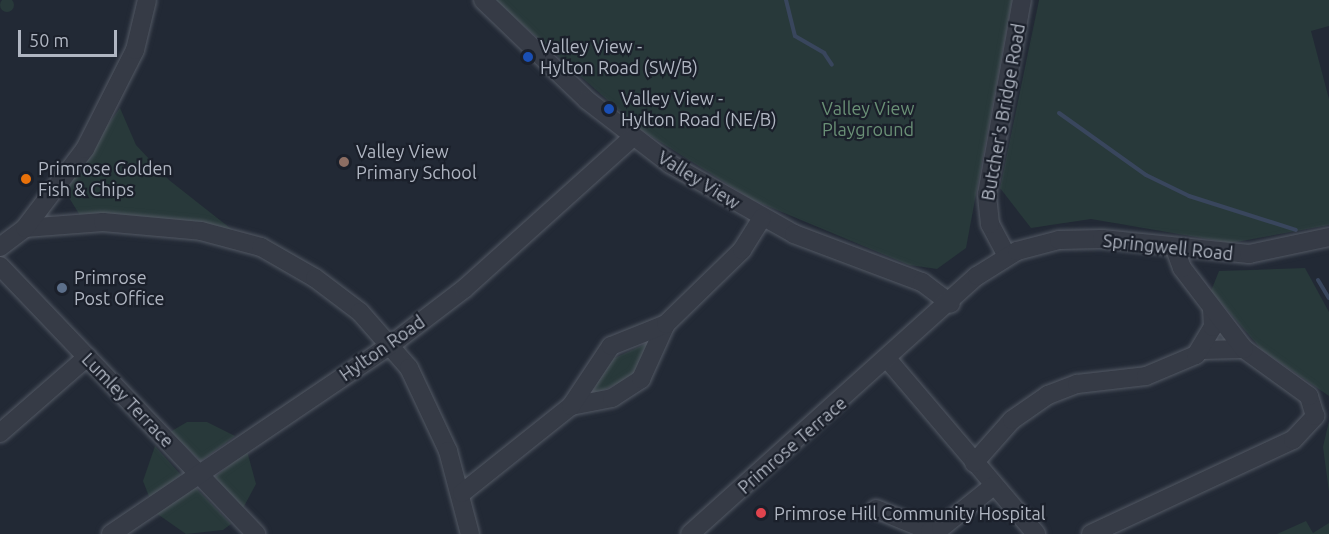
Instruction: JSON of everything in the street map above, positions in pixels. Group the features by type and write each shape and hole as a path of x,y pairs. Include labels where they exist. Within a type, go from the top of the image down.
{"street":[{"path":"0,247 25,228 85,149 135,50 147,0"},
{"name":"Valley View","path":"483,0 633,137 762,218 922,282 951,304"},
{"name":"Butcher's Bridge Road","path":"1007,256 990,224 987,194 1022,0"},
{"name":"Hylton Road","path":"111,534 197,473 392,344 464,289 633,137"},
{"path":"571,406 612,398 641,379 666,324 742,250 762,218"},
{"path":"25,228 122,223 242,241 315,278 392,344 427,398 462,493 470,534"},
{"name":"Springwell Road","path":"1007,256 1072,239 1249,254 1329,237"},
{"path":"1091,534 1287,443 1313,422 1313,402 1245,349 1182,268 1175,249"},
{"name":"Primrose Terrace","path":"690,534 1007,256"},
{"name":"Lumley Terrace","path":"0,266 256,534"},
{"path":"1201,350 1213,327 1212,308"},
{"path":"462,493 571,406 611,346 666,324"},
{"path":"974,463 1012,420 1048,395 1077,384 1146,376 1201,350 1245,349"},
{"path":"0,433 87,357"},
{"path":"891,358 974,463 1036,534"},
{"path":"876,509 930,531 993,486"}],"green space":[{"path":"7,-2 12,0 14,5 12,10 7,12 2,10 0,5 2,0"},
{"name":"Valley View Playground","path":"495,0 1012,0 966,248 937,269 909,265 753,200 641,130"},
{"path":"1039,0 1329,0 1329,26 1311,31 1329,99 1329,225 1231,243 1091,219 1031,228 1000,188"},
{"path":"120,108 136,145 169,180 235,232 81,217 63,188"},
{"path":"1305,268 1329,312 1329,396 1262,350 1211,291 1219,271"},
{"path":"652,341 633,376 591,396 606,362"},
{"path":"1329,421 1329,492 1323,447"},
{"path":"187,422 207,422 235,436 201,461 170,432"},
{"path":"155,446 181,475 150,499 143,481"},
{"path":"247,451 256,484 242,510 215,477"},
{"path":"195,487 231,524 223,530 186,534 156,513"},
{"path":"1306,521 1313,533 1329,523 1329,534 1277,534"}],"waterway":[{"path":"786,0 795,36 824,53 832,65"},
{"path":"1059,113 1146,175 1189,196 1296,230"},
{"path":"1318,280 1329,298"}],"place":[{"name":"Valley View - Hylton Road (SW/B)","path":"528,57"},
{"name":"Valley View - Hylton Road (NE/B)","path":"609,109"},
{"name":"Valley View Primary School","path":"344,162"},
{"name":"Primrose Golden Fish & Chips","path":"26,179"},
{"name":"Primrose Post Office","path":"62,288"},
{"name":"Primrose Hill Community Hospital","path":"761,513"}]}
